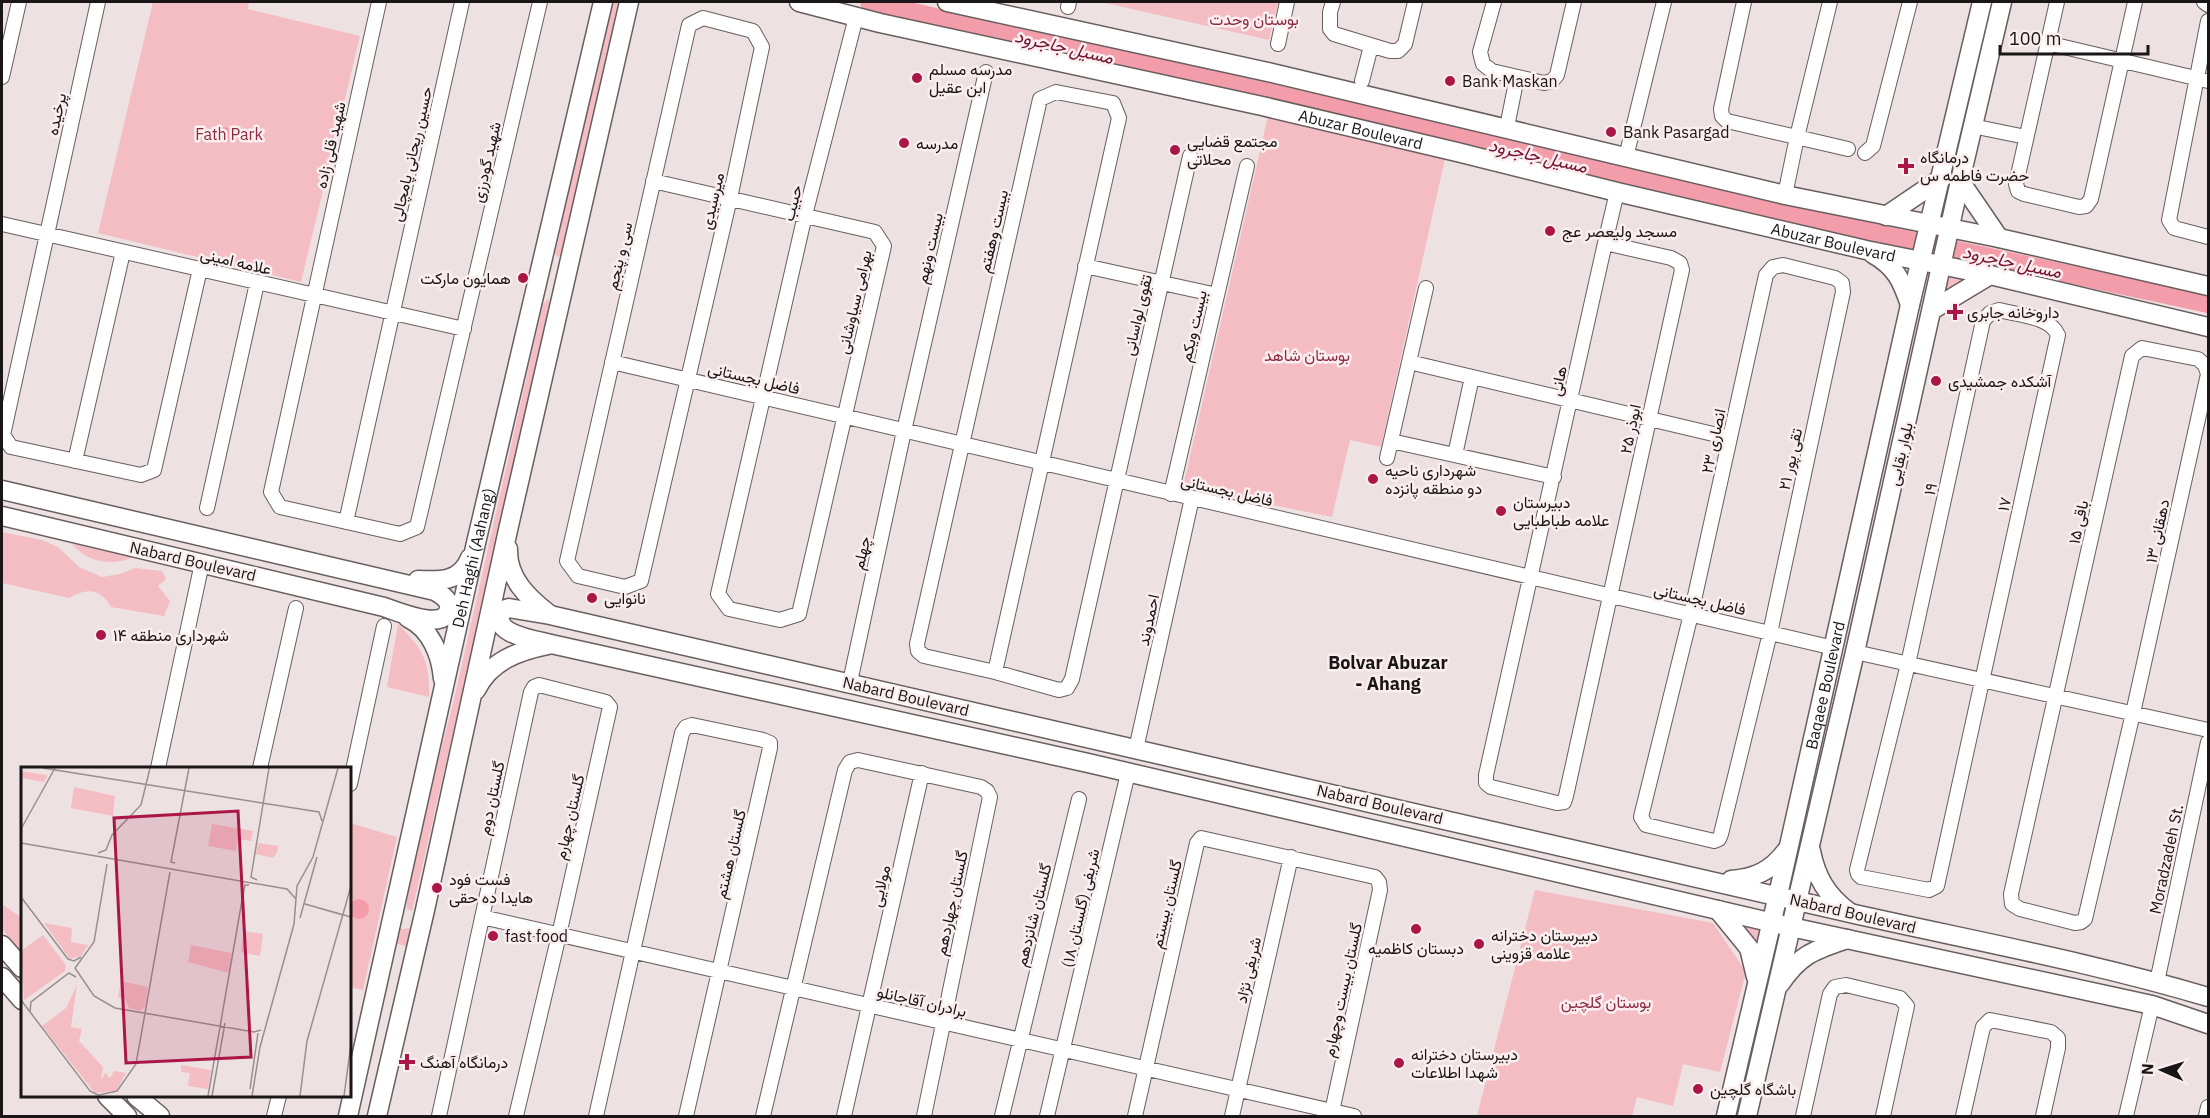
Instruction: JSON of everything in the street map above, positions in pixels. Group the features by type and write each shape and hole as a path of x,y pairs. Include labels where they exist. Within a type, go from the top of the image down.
{"main road":[{"name":"Deh Haghi (Aahang)","path":"348,1116 532,298 553,220 603,2"},
{"name":"Deh Haghi (Aahang)","path":"377,1116 629,2"},
{"name":"Abuzar Boulevard","path":"799,2 856,17 1285,112 1866,250 1922,256 1943,261"},
{"name":"Abuzar Boulevard","path":"947,2 1507,127 1950,233"},
{"path":"1982,2 1951,180 1950,233 1999,238 2208,286"},
{"path":"1929,227 1951,180 1972,126 2002,2"},
{"path":"1886,216 1951,180"},
{"path":"1951,180 1999,238"},
{"path":"553,220 549,250 552,262 562,264 572,255"},
{"name":"Baqaee Boulevard","path":"1726,1116 1929,227"},
{"name":"بلوار بقایی","path":"1855,652 1950,233"},
{"path":"1866,250 1888,262 1902,281 1910,305"},
{"path":"1943,261 1990,275 2208,327"},
{"path":"1932,309 1990,275"},
{"path":"532,298 543,290 549,290 553,294 554,310 550,328 552,341"},
{"name":"Nabard Boulevard","path":"2,490 380,578"},
{"name":"Nabard Boulevard","path":"2,516 384,607"},
{"path":"508,530 507,556 512,572 521,590 550,615"},
{"path":"380,578 444,581 454,578 469,563 476,543"},
{"path":"380,578 435,591 444,597 449,607 444,617 432,620 384,607"},
{"path":"384,607 416,622 430,637 440,657 443,677 441,706"},
{"name":"Nabard Boulevard","path":"2208,997 2157,982 850,682 550,615 509,608 503,610 500,615 500,623 504,629 513,634 551,644 1128,773 1791,927 2152,1005 2208,1024"},
{"path":"471,700 480,681 494,666 528,649 551,644"},
{"path":"1834,648 1855,652"},
{"name":"Baqaee Boulevard","path":"1747,1116 1855,652"},
{"path":"1810,843 1820,881 1832,899 1850,913"},
{"path":"1715,881 1740,880 1762,873 1772,867 1787,850"},
{"path":"404,864 399,911 401,917 405,921 415,920 427,902"},
{"path":"1718,910 1749,948 1757,984"},
{"path":"1776,990 1788,972 1814,950 1847,939"},
{"path":"2,945 21,967"},
{"path":"381,963 391,954 400,955 408,978"},
{"path":"2,977 21,999"},
{"path":"109,1097 127,1116"},
{"path":"138,1097 160,1116"},
{"path":"339,1116 352,1098"}],"street":[{"path":"2,77 19,2"},
{"name":"پرخیده","path":"75,461 11,447 3,435 98,2"},
{"name":"شهید قلی زاده","path":"346,522 280,507 271,492 379,2"},
{"name":"حسین ریحانی پامچالی","path":"346,522 462,2"},
{"name":"شهید گودرزی","path":"346,522 400,534 417,528 540,2"},
{"path":"1278,44 1287,2"},
{"path":"1333,2 1329,22 1334,34 1390,51 1398,51 1405,44 1415,2"},
{"path":"1494,2 1480,52 1483,64 1492,71 1544,83 1552,81 1557,75 1574,2"},
{"path":"1626,157 1664,2"},
{"path":"1744,2 1721,109 1722,116 1726,121 1848,149"},
{"path":"1785,195 1830,2"},
{"path":"1866,153 1874,146 1910,2"},
{"path":"2057,2 2016,184 2018,191 2024,194 2079,207 2086,206 2091,199 2135,2"},
{"path":"2204,2 2208,5"},
{"name":"حبیب","path":"799,614 780,620 729,609 718,594 805,216 856,17"},
{"name":"سی و پنجم","path":"641,581 625,587 578,576 567,561 688,25 703,18 753,31"},
{"path":"2208,21 2203,80 2169,220 2174,228 2208,237"},
{"name":"میرسیدی","path":"641,581 730,198 762,47 753,31"},
{"path":"2048,44 2203,80"},
{"path":"1362,81 1371,46"},
{"name":"بیست ونهم","path":"904,430 986,72"},
{"path":"1507,127 1517,77"},
{"name":"بیست وهفتم","path":"963,444 1040,99 1056,92 1113,103 1119,118 1085,266"},
{"path":"1972,126 2026,137"},
{"name":"تقوی لواسانی","path":"995,672 1059,690 1067,688 1072,679 1190,156"},
{"name":"بیست ویکم","path":"1171,494 1247,166"},
{"name":"بهرامی سیاوشانی","path":"653,181 875,232 884,246 799,614"},
{"name":"هانی","path":"1564,802 1557,803 1491,788 1486,783 1617,192"},
{"name":"علامه امینی","path":"2,224 464,329"},
{"name":"ابوذر ۲۵","path":"1564,802 1682,270 1680,263 1671,258 1605,243"},
{"path":"123,252 75,461 141,476 154,470 200,269"},
{"path":"963,444 916,644 918,651 924,656 995,672 1085,266 1217,296"},
{"name":"انصاری ۲۳","path":"1719,839 1714,841 1646,825 1641,817 1691,614 1766,275 1773,267 1783,266 1835,278 1842,283 1843,292"},
{"path":"207,508 257,283"},
{"path":"1387,458 1426,288"},
{"name":"تقی پور ۲۱","path":"1719,839 1770,633 1843,292"},
{"name":"۱۷","path":"1934,888 1937,886 2058,335 2055,327 2047,322 1999,310 1990,313 1983,321"},
{"name":"۱۹","path":"1934,888 1929,890 1861,877 1857,870 1908,664 1983,321"},
{"name":"دهقانی ۱۳","path":"2081,922 2085,919 2133,713 2208,374 2205,365 2198,359 2142,348 2132,356"},
{"name":"باقی ۱۵","path":"2081,922 2075,923 2020,909 2012,904 2011,894 2132,356"},
{"name":"فاضل بجستانی","path":"612,362 1834,648"},
{"path":"1409,362 1730,438"},
{"path":"1455,455 1472,377"},
{"name":"چهلم","path":"850,682 904,430"},
{"path":"1391,441 1554,477"},
{"name":"احمدوند","path":"1136,748 1192,498"},
{"path":"158,767 202,563"},
{"path":"260,767 296,608"},
{"path":"351,779 384,626"},
{"path":"1855,652 2208,730"},
{"name":"گلستان دوم","path":"439,1116 528,703 534,687 539,685 606,702 610,707"},
{"name":"گلستان چهارم","path":"516,1116 610,707"},
{"name":"گلستان هشتم","path":"633,952 682,733 686,727 692,725 770,743 721,972 686,1116"},
{"name":"Moradzadeh St.","path":"2157,982 2208,742"},
{"path":"763,1116 845,770 850,762 858,760 922,773"},
{"name":"گلستان چهاردهم","path":"922,773 981,787 990,797 924,1116"},
{"name":"مولایی","path":"844,1116 922,773"},
{"name":"شریفی (گلستان ۱۸)","path":"1047,1116 1128,773"},
{"name":"گلستان شانزدهم","path":"1002,1116 1079,799"},
{"name":"گلستان بیستم","path":"1145,1069 1197,843 1201,838 1208,838 1291,857"},
{"name":"گلستان بیست وچهارم","path":"1291,857 1375,876 1379,882 1380,890 1332,1114"},
{"name":"شریفی نژاد","path":"1232,1116 1291,857"},
{"name":"برادران آقاجانلو","path":"482,917 1238,1090 1332,1114 1354,1116"},
{"path":"596,1116 633,952"},
{"path":"1803,1116 1830,994 1835,987 1846,985 1900,998 1907,1006 1883,1116"},
{"path":"2126,1116 2152,1005"},
{"path":"1963,1116 1983,1026 1990,1020 2050,1032 2058,1038 2058,1048 2043,1116"},
{"path":"1135,1116 1145,1069"},
{"path":"274,1116 279,1097"},
{"path":"2206,1116 2208,1107"}],"green space":[{"name":"Fath Park","path":"153,2 249,2 248,9 360,36 301,282 98,233"},
{"path":"613,2 620,2 569,226 561,256 557,257 555,253 560,234 563,202 598,71"},
{"name":"بوستان وحدت","path":"1101,2 1278,2 1269,40"},
{"path":"1990,2 1996,2 1948,200 1944,198"},
{"name":"بوستان شاهد","path":"1268,116 1446,154 1381,447 1350,440 1332,517 1183,487"},
{"path":"1959,241 2101,271 2150,277 2208,291 2208,313 1956,257"},
{"path":"1949,275 1972,279 1943,295"},
{"path":"548,299 551,306 412,911 407,909 407,905 412,858 453,704 543,304"},
{"path":"2,532 42,540 58,547 79,567 102,577 120,574 135,568 162,571 166,579 158,586 170,601 164,616 111,607 98,593 87,591 69,598 2,583"},
{"path":"72,544 133,557 117,562 100,561 85,555"},
{"path":"398,624 414,641 423,656 428,674 429,697 387,687"},
{"path":"351,823 397,837 363,990 351,987"},
{"name":"بوستان گلچین","path":"1535,890 1713,923 1746,972 1720,1072 1683,1064 1673,1106 1637,1097 1632,1116 1477,1116"},
{"path":"2,904 21,917 21,952 2,929"},
{"path":"396,919 401,929 416,926 408,947 396,943 389,947"},
{"path":"1735,921 1761,927 1755,951"}],"shaded area":[{"path":"221,127 227,127 232,135 230,141 221,143 216,138 216,132"},
{"path":"355,900 363,900 368,905 368,913 363,918 355,918 351,914 351,904"}],"waterway":[{"name":"مسیل جاجرود","path":"869,2 1489,142 1816,220 2208,304"}],"place":[{"name":"مدرسه مسلم ابن عقیل","path":"917,78"},
{"name":"Bank Maskan","path":"1450,81"},
{"name":"Bank Pasargad","path":"1611,132"},
{"name":"مدرسه","path":"904,143"},
{"name":"مجتمع قضایی محلاتی","path":"1175,150"},
{"name":"درمانگاه حضرت فاطمه س","path":"1906,166"},
{"name":"مسجد ولیعصر عج","path":"1550,231"},
{"name":"همایون مارکت","path":"523,278"},
{"name":"داروخانه جابری","path":"1955,312"},
{"name":"آشکده جمشیدی","path":"1936,381"},
{"name":"شهرداری ناحیه دو منطقه پانزده","path":"1373,479"},
{"name":"دبیرستان علامه طباطبایی","path":"1501,511"},
{"name":"نانوایی","path":"592,598"},
{"name":"شهرداری منطقه ۱۴","path":"101,635"},
{"name":"فست فود هایدا ده حقی","path":"437,888"},
{"name":"دبستان کاظمیه","path":"1416,929"},
{"name":"fast food","path":"493,936"},
{"name":"دبیرستان دخترانه علامه قزوینی","path":"1479,944"},
{"name":"درمانگاه آهنگ","path":"407,1062"},
{"name":"دبیرستان دخترانه شهدا اطلاعات","path":"1399,1063"},
{"name":"باشگاه گلچین","path":"1698,1089"}],"district":[{"name":"Bolvar Abuzar - Ahang","path":"1388,673"}]}
